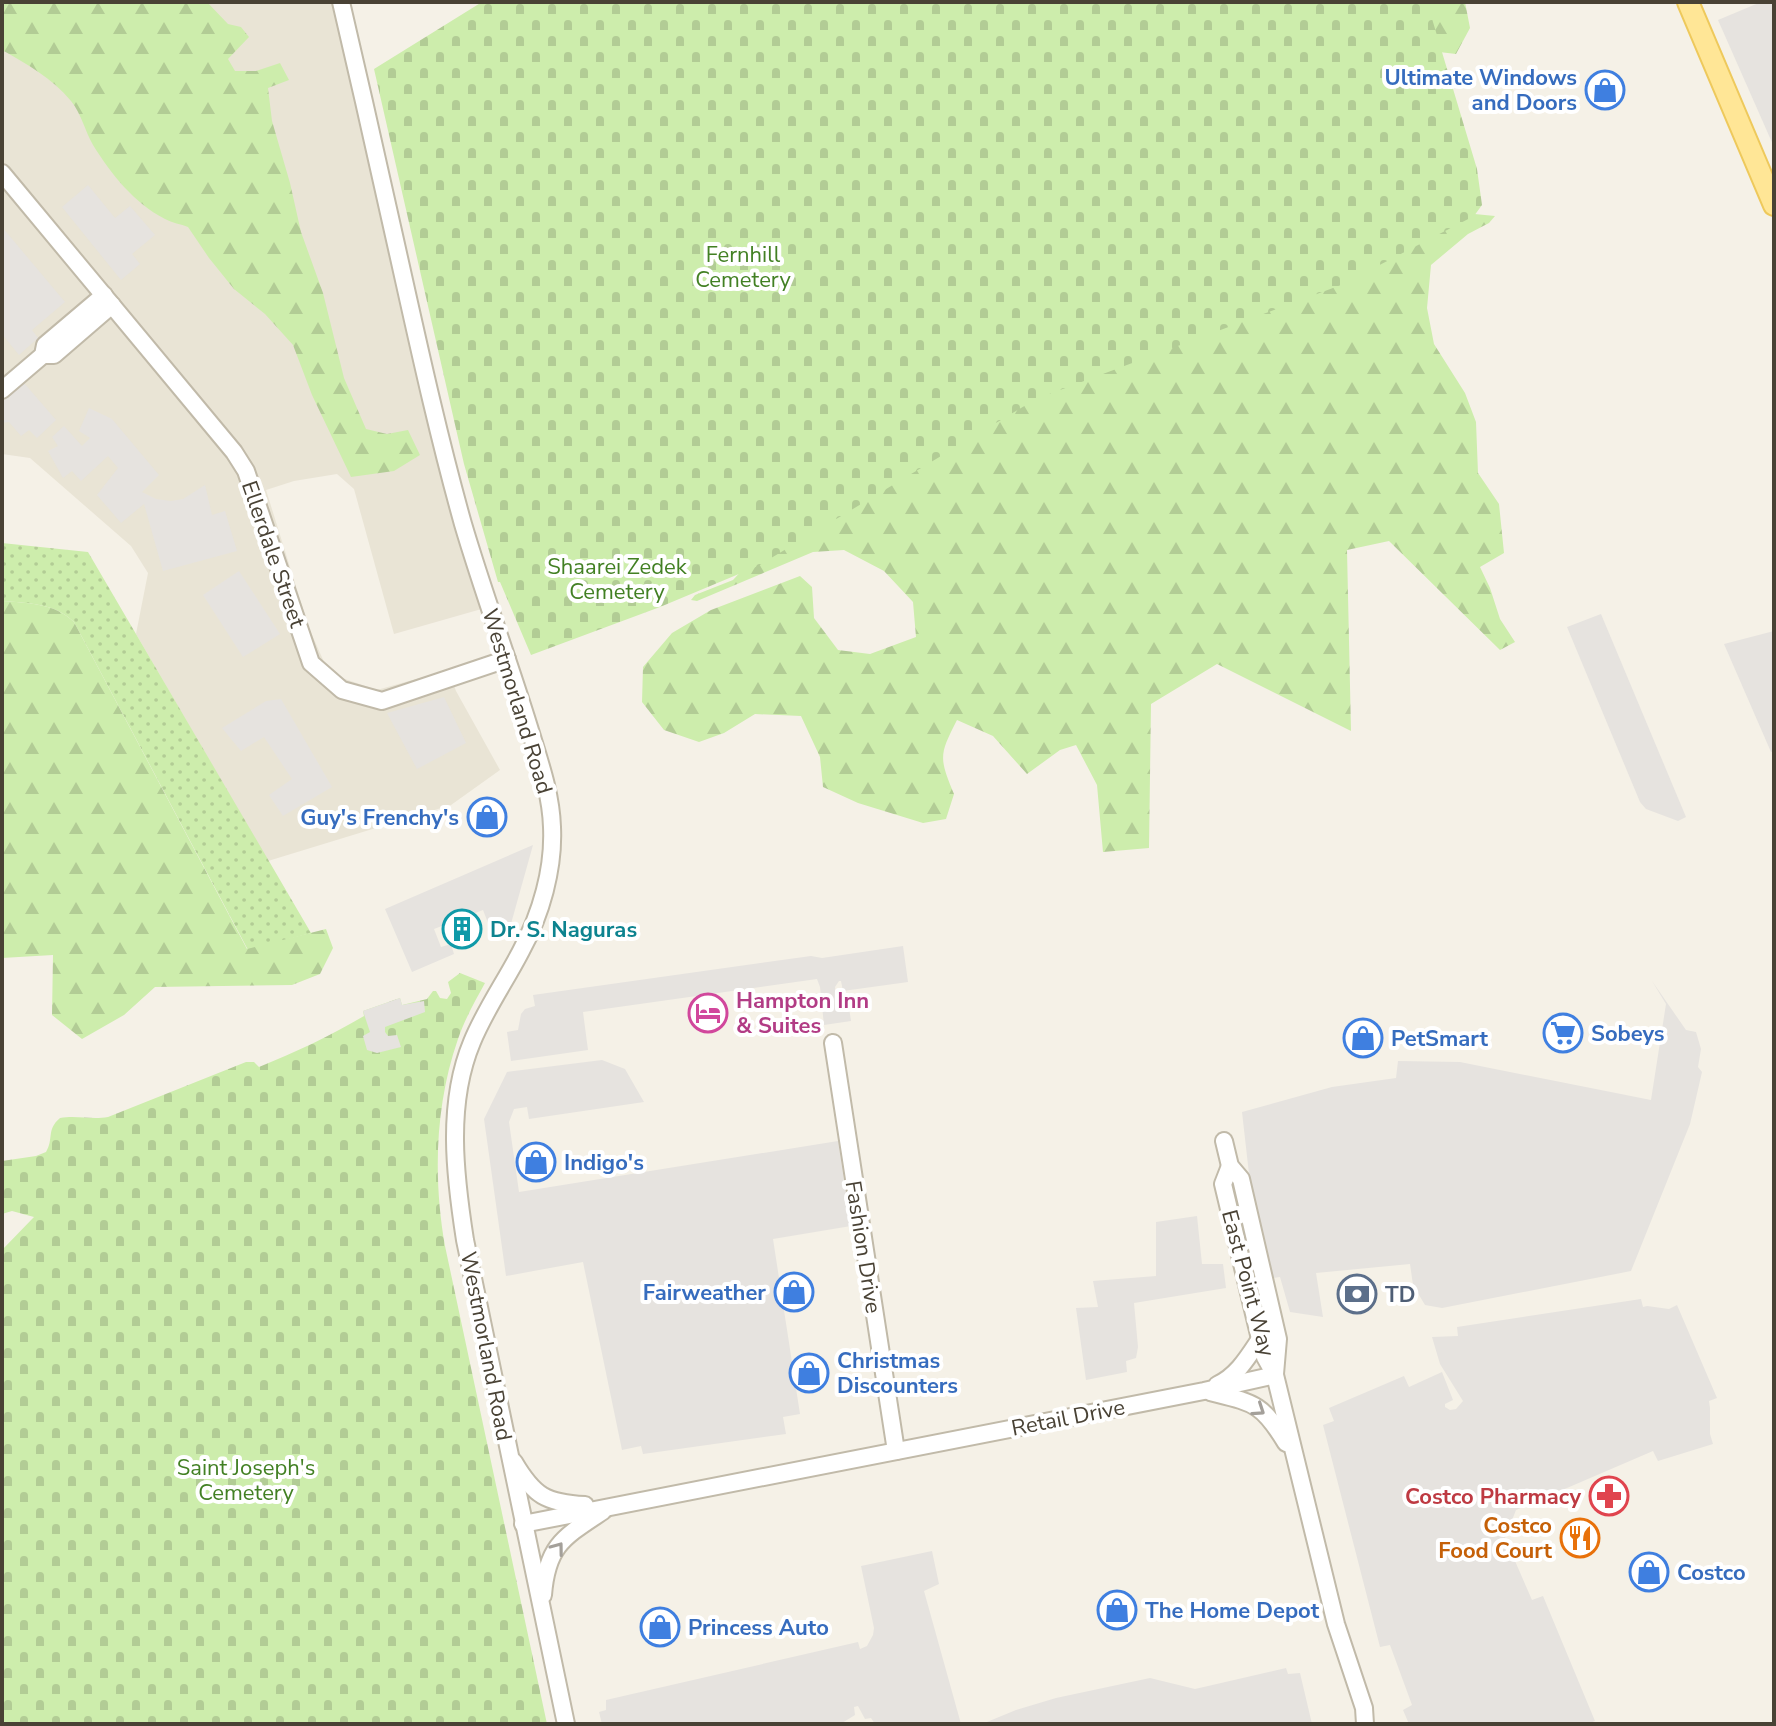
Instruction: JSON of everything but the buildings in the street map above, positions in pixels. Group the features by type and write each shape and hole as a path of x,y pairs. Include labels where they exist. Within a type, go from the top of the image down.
{"main road":[{"path":"1688,2 1774,205"}],"street":[{"name":"Westmorland Road","path":"341,2 445,461 548,791 552,827 550,866 538,913 522,950 471,1045 455,1109 458,1198 566,1724"},
{"name":"Ellerdale Street","path":"2,173 234,452 246,471 311,663 342,690 382,701 507,659"},
{"path":"2,390 43,355 45,345 108,300"},
{"name":"Fashion Drive","path":"833,1043 896,1451"},
{"name":"East Point Way","path":"1224,1141 1230,1166 1241,1179 1278,1339 1275,1375"},
{"name":"East Point Way","path":"1230,1166 1223,1184 1260,1339 1275,1375"},
{"path":"1204,1391 1224,1382 1244,1364 1260,1339"},
{"path":"1275,1375 1336,1624 1364,1716 1375,1724"},
{"name":"Retail Drive","path":"523,1524 1275,1375"},
{"path":"1204,1391 1255,1405 1272,1419 1294,1456"},
{"path":"508,1451 531,1488 546,1498 557,1503 611,1506"},
{"path":"542,1613 545,1577 558,1545 611,1506"}],"shaded area":[{"path":"2,2 342,2 390,210 492,606 394,634 354,489 337,474 294,481 266,490 309,628 324,662 342,678 377,690 448,670 456,691 500,770 451,805 268,861 136,634 148,573 131,546 30,458 2,454"},
{"path":"1761,2 1774,2 1774,147 1718,20"},
{"path":"88,185 115,218 130,206 155,235 132,254 140,264 121,280 62,207"},
{"path":"2,227 65,302 32,330 38,338 19,355 2,334"},
{"path":"24,383 56,420 37,438 29,430 21,436 9,422 2,423 2,401"},
{"path":"89,408 112,419 159,475 142,492 156,499 171,501 183,499 205,485 212,515 225,511 237,551 163,571 144,504 121,523 97,495 118,468 108,456 81,481 72,471 63,478 48,451 58,446 52,437 64,426 82,446 90,438 79,431"},
{"path":"239,571 280,634 243,657 203,595"},
{"path":"1601,614 1686,817 1678,821 1646,809 1640,802 1567,627"},
{"path":"1774,631 1774,751 1771,752 1724,644"},
{"path":"444,697 466,743 417,769 387,713"},
{"path":"281,699 332,787 283,816 269,795 292,779 264,737 241,751 222,728 266,701"},
{"path":"533,845 507,938 490,928 483,910 434,929 441,947 451,944 454,954 412,972 385,909"},
{"path":"903,946 908,982 843,991 839,981 835,987 836,995 847,994 851,1021 824,1025 817,979 583,1012 588,1050 511,1061 507,1032 518,1030 521,1014 535,1006 533,995"},
{"path":"1652,981 1686,1030 1696,1032 1701,1049 1698,1067 1702,1072 1690,1124 1631,1271 1442,1308 1425,1305 1413,1285 1410,1264 1316,1273 1323,1317 1290,1312 1280,1277 1261,1280 1242,1112 1332,1087 1396,1078 1398,1061 1460,1062 1651,1100 1666,1004"},
{"path":"400,998 402,1005 424,1001 425,1012 385,1027 388,1036 397,1035 401,1047 377,1053 367,1050 363,1036 370,1032 363,1011"},
{"path":"602,1060 625,1069 644,1102 529,1119 527,1107 514,1109 509,1122 519,1192 838,1141 851,1226 773,1239 800,1414 783,1417 786,1434 643,1454 641,1446 622,1450 583,1262 506,1276 484,1119 507,1072"},
{"path":"1197,1216 1202,1264 1223,1264 1226,1288 1134,1303 1136,1358 1126,1361 1127,1372 1086,1380 1076,1308 1098,1307 1093,1281 1156,1276 1156,1222"},
{"path":"1641,1299 1643,1307 1669,1309 1677,1305 1717,1398 1709,1401 1713,1444 1658,1461 1653,1451 1516,1510 1505,1538 1532,1600 1543,1596 1595,1721 1588,1724 1409,1724 1403,1710 1412,1705 1390,1645 1380,1647 1323,1425 1334,1421 1329,1408 1404,1376 1409,1387 1442,1372 1453,1400 1445,1407 1456,1409 1463,1401 1440,1364 1432,1337 1458,1336 1457,1327"},
{"path":"932,1551 939,1584 924,1591 961,1724 875,1724 871,1718 865,1719 858,1706 854,1707 855,1715 835,1724 602,1724 599,1712 606,1710 606,1700 858,1642 860,1649 867,1646 874,1628 861,1566"},
{"path":"1286,1668 1288,1674 1300,1673 1312,1724 982,1724 1056,1698 1150,1678 1195,1689"}],"green space":[{"path":"2,2 207,2 228,24 241,27 249,37 228,59 235,71 256,71 280,63 289,80 268,88 272,121 301,232 323,293 344,378 366,429 387,434 408,430 420,455 394,471 351,477 312,395 293,345 265,314 234,289 188,227 154,212 124,187 107,167 78,111 64,93 39,72 2,50"},
{"name":"Fernhill Cemetery","path":"482,2 1427,2 1477,169 1482,205 1474,216 1341,285 1036,399 758,566 531,655 498,582 464,464 374,69"},
{"path":"1264,2 1465,2 1470,28 1456,54 1414,49 1444,211 1495,216 1431,265 1427,308 1434,344 1465,393 1476,422 1478,473 1499,504 1504,553 1480,567 1500,619 1515,642 1500,650 1389,541 1347,550 1351,731 1217,664 1151,704 1149,848 1103,852 1097,785 1076,745 1060,750 1027,774 993,736 957,720 943,757 954,794 946,819 923,823 858,803 823,787 820,757 801,716 755,714 724,733 699,742 664,730 642,702 643,667 672,633 711,610 800,576 812,587 814,618 838,650 870,654 916,637 913,602 884,571 844,550 813,552 697,601 691,600 695,595 733,580"},
{"path":"2,543 88,552 311,933 248,950 74,622 49,608 2,601"},
{"path":"2,601 49,608 74,622 247,949 326,929 333,948 320,974 292,985 155,987 124,1015 82,1039 52,1015 53,955 2,958"},
{"name":"Saint Joseph's Cemetery","path":"460,973 485,983 461,1032 445,1090 438,1142 441,1220 547,1724 2,1724 2,1250 34,1217 12,1211 2,1214 2,1161 46,1152 53,1127 60,1118 108,1117 246,1062 254,1062 259,1067 300,1050 364,1016 363,1011 400,998 402,1005 427,999 436,991 440,998 447,999 451,993 448,982"}],"place":[{"name":"Ultimate Windows and Doors","path":"1605,90"},
{"name":"Guy's Frenchy's","path":"487,817"},
{"name":"Dr. S. Naguras","path":"462,929"},
{"name":"Hampton Inn & Suites","path":"708,1013"},
{"name":"Sobeys","path":"1563,1033"},
{"name":"PetSmart","path":"1363,1038"},
{"name":"Indigo's","path":"536,1162"},
{"name":"Fairweather","path":"794,1292"},
{"name":"TD","path":"1357,1294"},
{"name":"Christmas Discounters","path":"809,1373"},
{"name":"Costco Pharmacy","path":"1609,1496"},
{"name":"Costco Food Court","path":"1580,1538"},
{"name":"Costco","path":"1649,1572"},
{"name":"The Home Depot","path":"1117,1610"},
{"name":"Princess Auto","path":"660,1627"}],"park label":[{"name":"Shaarei Zedek Cemetery","path":"617,578"}]}
